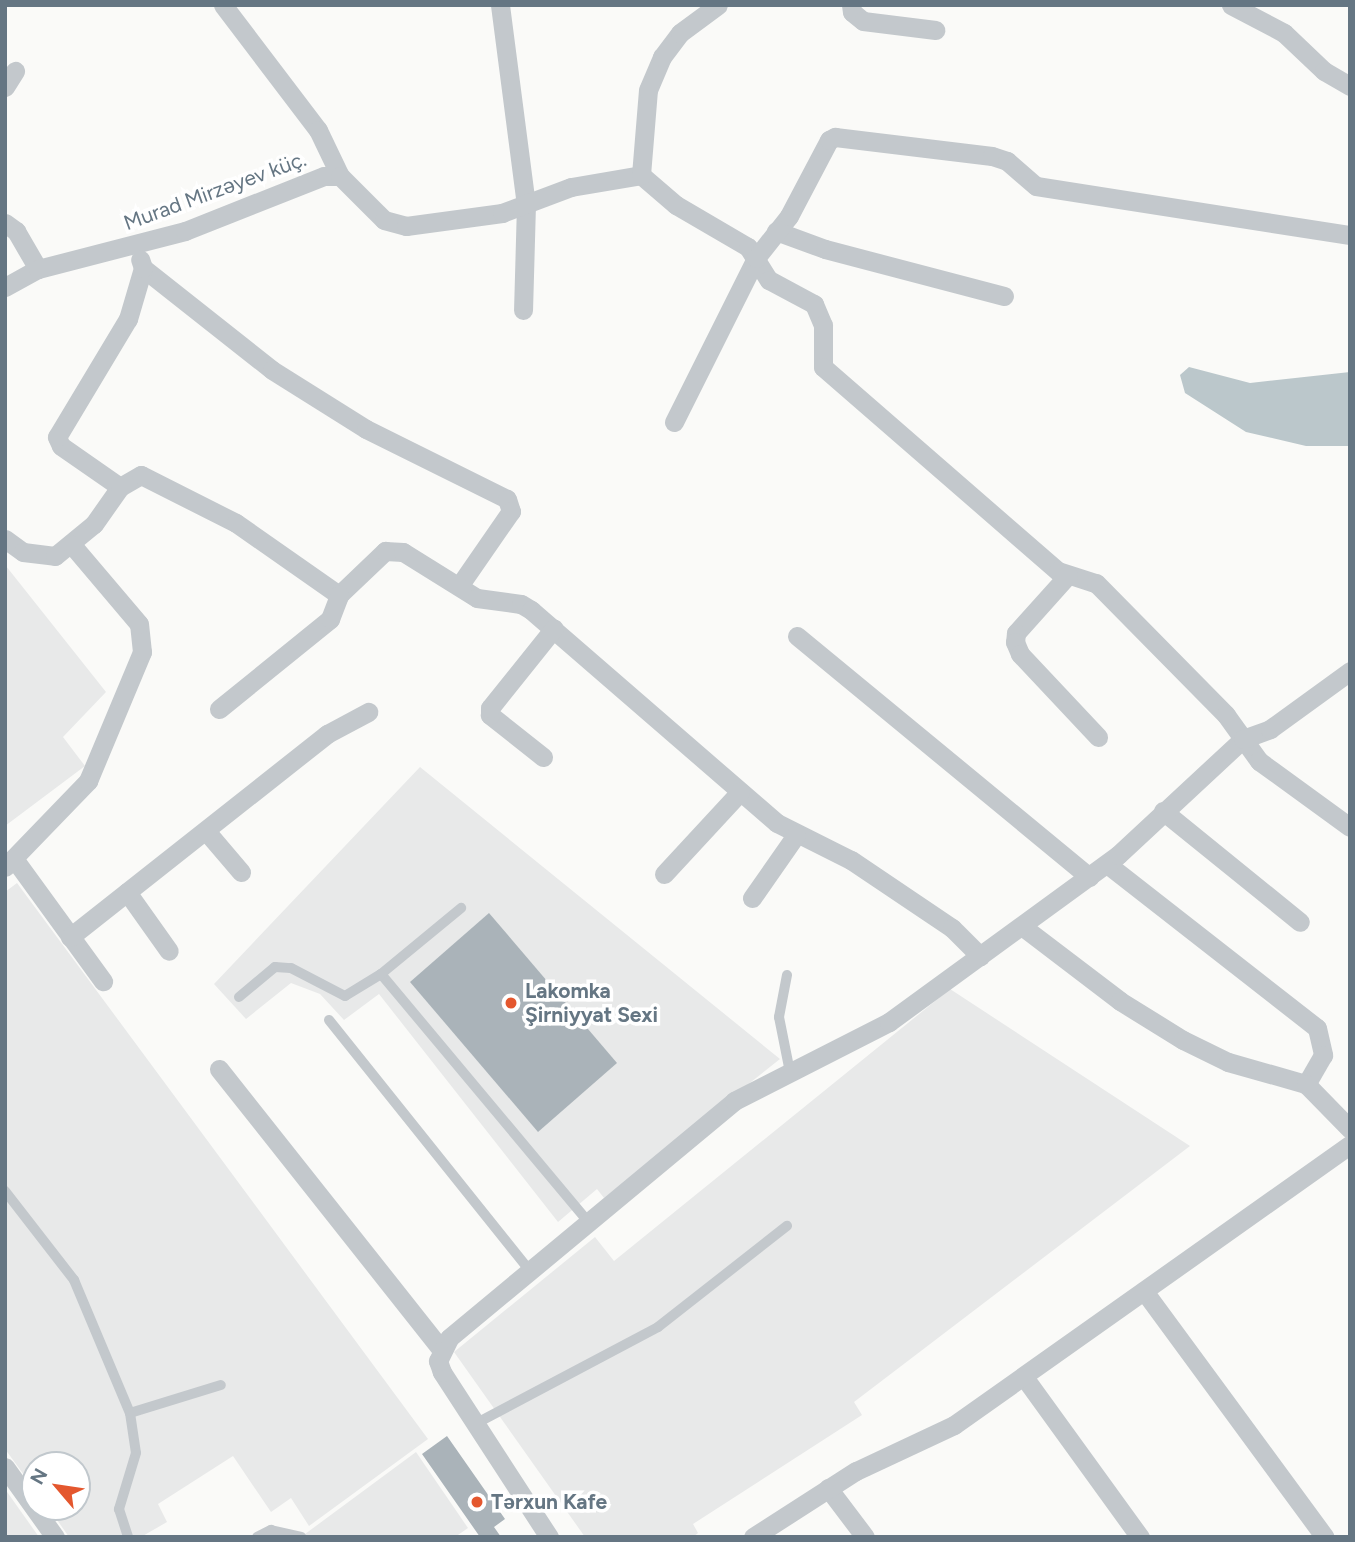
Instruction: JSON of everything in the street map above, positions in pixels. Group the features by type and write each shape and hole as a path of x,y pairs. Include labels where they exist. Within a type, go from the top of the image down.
{"street":[{"path":"223,5 318,130 340,176"},
{"path":"500,5 526,204 523,310"},
{"path":"718,5 696,11 662,57 648,90 641,175 661,195 737,239 756,258 769,280 814,304 820,313 823,366 1068,575 1096,583 1210,698 1276,775 1350,827"},
{"path":"851,5 852,12 863,21 934,30"},
{"path":"1231,5 1284,33 1324,71 1350,86"},
{"path":"674,422 756,258 798,201 829,140 835,137 992,156 1007,161 1036,186 1350,235"},
{"name":"Murad Mirzəyev küç.","path":"5,287 38,269 135,246 324,176 340,176 384,220 406,226 502,213 570,187 641,175"},
{"path":"5,223 16,231 38,269"},
{"path":"776,231 825,249 1004,296"},
{"path":"135,246 144,268 272,370 366,429 507,499 511,510 459,586"},
{"path":"120,487 61,446 57,437 128,319 144,268"},
{"path":"5,539 40,557 55,556 72,545 120,487 132,478 150,477 236,523 339,595"},
{"path":"72,545 139,624 142,652 88,781 10,863 103,981"},
{"path":"219,709 330,620 339,595 393,548 491,602 521,604 554,628 740,792 796,835 851,860 952,928 980,956"},
{"path":"1068,575 1016,633 1015,642 1020,654 1098,737"},
{"path":"543,757 490,715 490,708 554,628"},
{"path":"797,636 1089,877"},
{"path":"441,1349 734,1101 889,1022 1107,864 1243,739 1270,729 1350,671"},
{"path":"70,937 327,734 368,712"},
{"path":"664,874 740,792"},
{"path":"1163,811 1265,899 1300,922"},
{"path":"206,831 241,872"},
{"path":"752,898 796,835"},
{"path":"1107,864 1317,1028 1323,1055 1306,1084"},
{"path":"127,892 169,951"},
{"path":"1023,927 1110,993 1183,1040 1228,1062 1306,1084 1350,1129"},
{"path":"219,1069 441,1349 442,1372 549,1537"},
{"path":"754,1537 828,1488 886,1455 954,1425 1350,1145"},
{"path":"1144,1291 1325,1537"},
{"path":"1024,1377 1140,1537"},
{"path":"5,1467 55,1537"},
{"path":"828,1488 865,1537"}],"lane":[{"path":"239,997 262,974 275,967 291,968 345,996 381,974 461,908"},
{"path":"381,974 588,1222"},
{"path":"787,975 779,1017 790,1072"},
{"path":"329,1020 530,1271"},
{"path":"5,1191 74,1280 130,1413 136,1453 120,1509 128,1537"},
{"path":"474,1424 658,1327 787,1226"},
{"path":"130,1413 221,1385"},
{"path":"257,1537 271,1530 301,1537"}],"shaded area":[{"path":"1189,367 1250,383 1350,372 1350,446 1306,446 1246,432 1185,393 1180,375"},
{"path":"6,566 106,692 63,737 85,766 5,826"},
{"path":"420,767 780,1059 604,1198 597,1189 558,1222 379,994 344,1020 320,994 291,983 246,1019 214,984"},
{"path":"17,883 428,1439 309,1526 291,1498 271,1512 233,1456 158,1504 167,1522 141,1537 69,1537 58,1521 91,1521 91,1451 21,1451 21,1471 5,1449 5,892"},
{"path":"950,989 1190,1146 854,1402 862,1415 693,1524 698,1533 693,1537 585,1537 454,1352 595,1237 614,1261"},
{"path":"416,1452 468,1528 455,1537 301,1537"},
{"path":"5,1489 21,1512 21,1521 28,1521 39,1537 5,1537"}],"building":[{"path":"489,913 617,1063 538,1132 410,982"},
{"path":"447,1436 505,1519 494,1527 501,1537 480,1537 422,1454"}],"place":[{"name":"Lakomka Şirniyyat Sexi","path":"511,1003"},
{"name":"Tərxun Kafe","path":"477,1502"}]}
